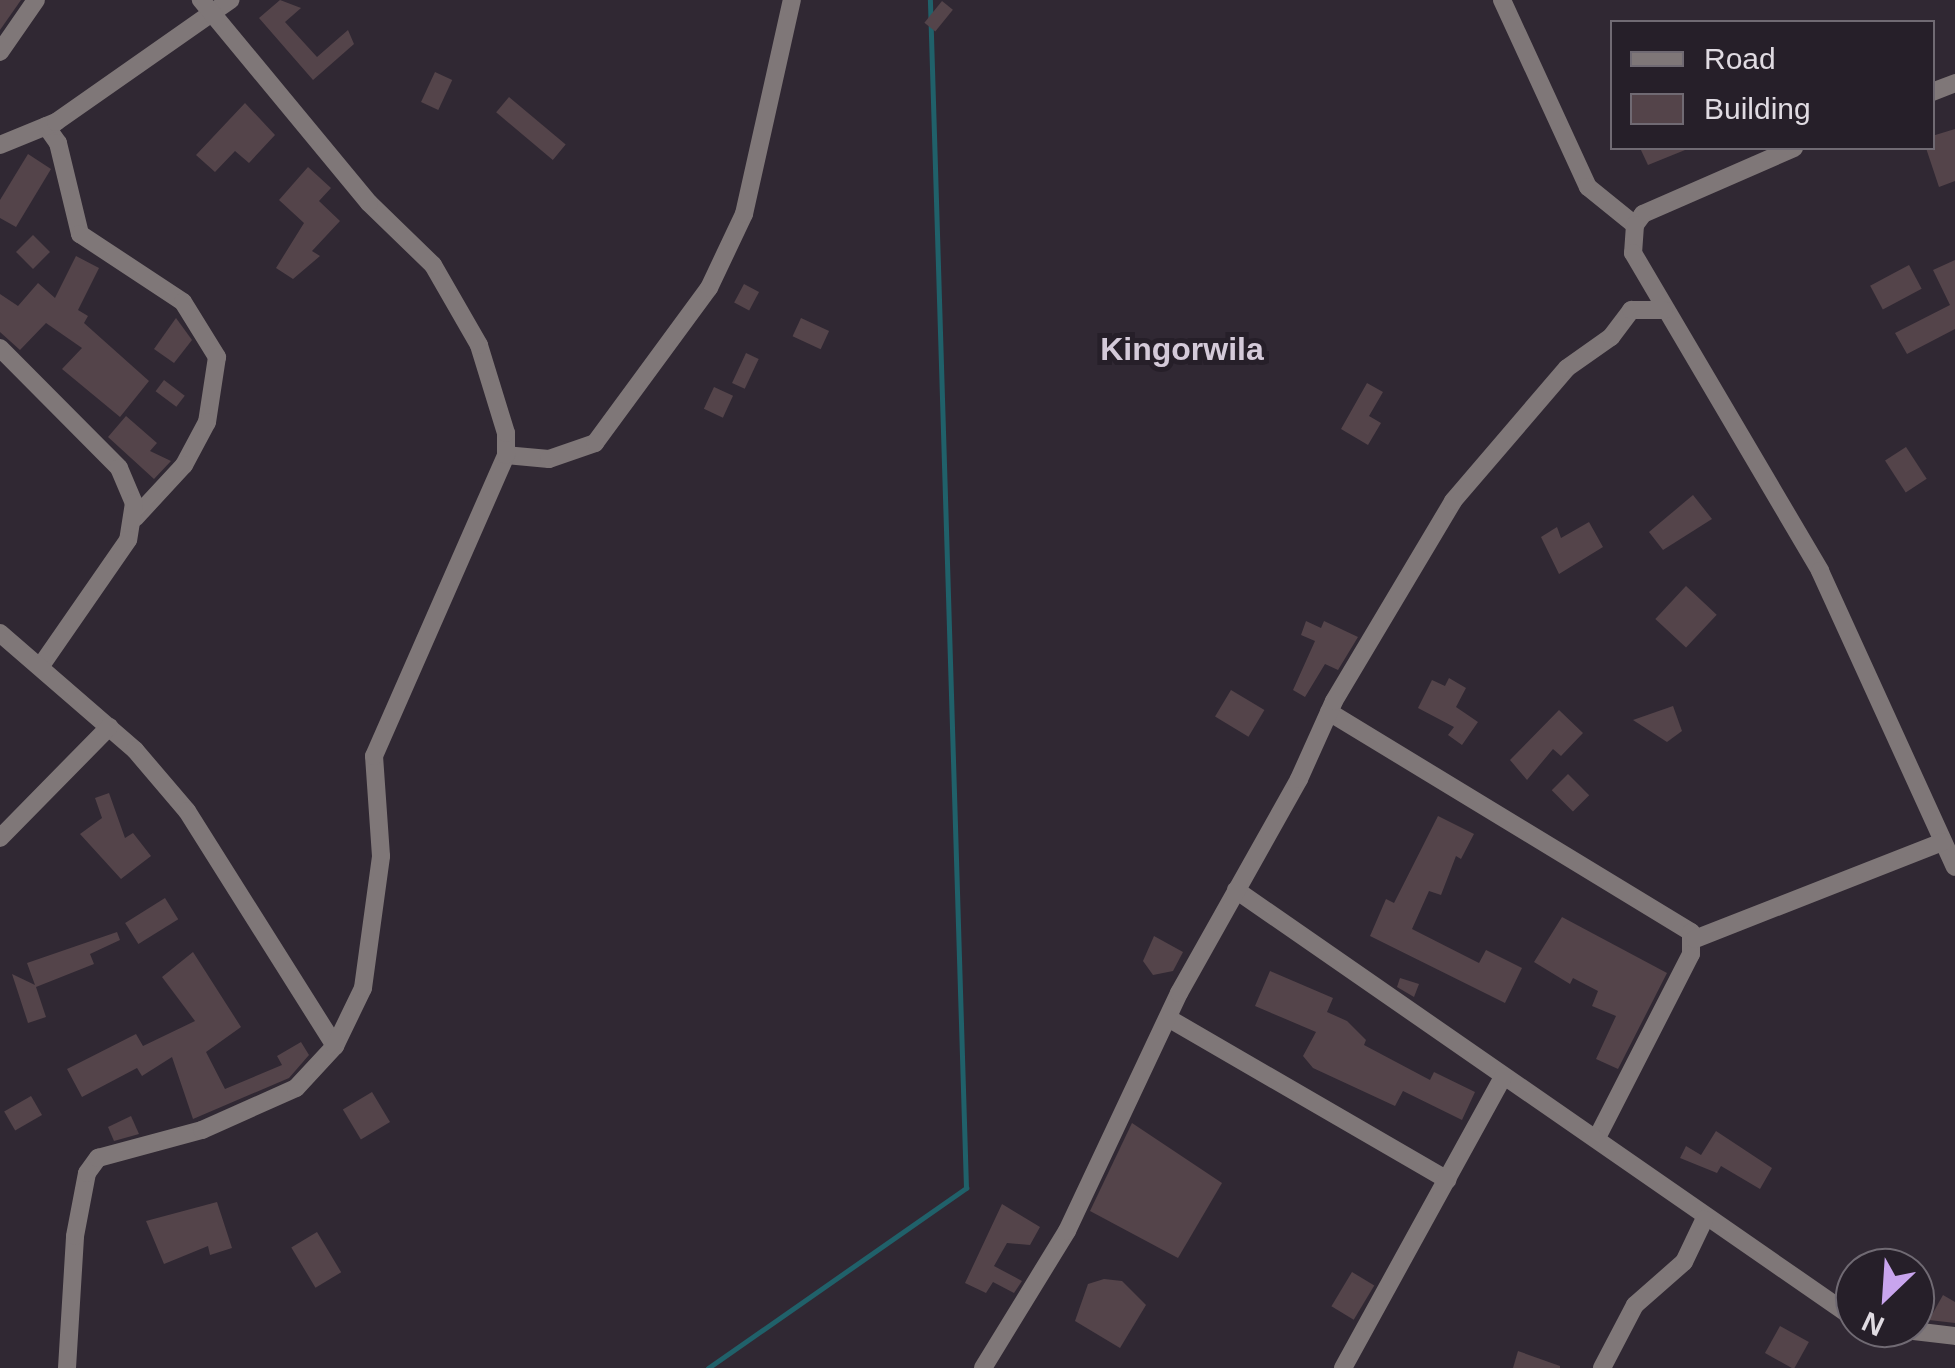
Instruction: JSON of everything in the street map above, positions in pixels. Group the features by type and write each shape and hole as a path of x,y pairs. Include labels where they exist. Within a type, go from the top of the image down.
{"street":[{"path":"0,52 36,0"},
{"path":"67,1368 74,1236 87,1174 98,1158 202,1130 296,1088 335,1046 363,988 382,856 374,756 506,456 479,345 433,265 368,204 201,0"},
{"path":"2,138 46,126 214,15 230,0"},
{"path":"506,456 549,458 595,443 709,288 744,214 792,0"},
{"path":"1502,0 1588,187 1635,225"},
{"path":"42,664 88,602 135,518 184,465 206,422 217,358 183,302 80,234 58,143 46,126"},
{"path":"1635,225 1693,188 1789,150"},
{"path":"1635,225 1633,253 1820,571 1955,867"},
{"path":"983,1368 1067,1231 1168,1018 1329,712 1453,501 1506,435 1632,310 1664,310"},
{"path":"0,348 118,468 135,518"},
{"path":"0,633 42,664 187,811 335,1046"},
{"path":"1329,712 1686,927 1695,939"},
{"path":"0,838 108,728"},
{"path":"1597,1138 1695,939 1943,842"},
{"path":"1236,890 1597,1138 1704,1220 1835,1306"},
{"path":"1168,1018 1448,1180"},
{"path":"1343,1368 1503,1077"},
{"path":"1602,1368 1635,1305 1684,1262 1704,1220"}],"building":[{"path":"0,0 21,0 0,30"},
{"path":"280,0 301,8 285,22 317,57 348,30 354,44 313,80 259,18"},
{"path":"942,1 953,10 935,32 924,23"},
{"path":"435,72 452,80 438,110 421,102"},
{"path":"509,97 566,145 553,160 496,112"},
{"path":"245,103 275,135 249,163 235,151 215,172 196,155"},
{"path":"1955,129 1955,181 1939,187 1927,150 1935,150 1935,135"},
{"path":"1641,150 1685,150 1648,165"},
{"path":"28,154 51,169 16,227 0,218 0,200"},
{"path":"308,167 331,188 319,201 340,221 312,251 320,256 293,279 276,268 304,223 279,200"},
{"path":"33,235 50,252 33,269 16,252"},
{"path":"76,256 99,268 78,310 88,316 84,323 149,381 120,417 62,369 82,348 46,323 20,350 0,332 0,294 18,306 38,283 55,298"},
{"path":"1955,260 1955,329 1907,354 1895,333 1950,305 1933,270"},
{"path":"1909,265 1922,289 1883,309 1870,286"},
{"path":"744,284 759,292 749,311 734,303"},
{"path":"176,318 192,340 174,363 154,349"},
{"path":"801,318 829,331 821,349 793,336"},
{"path":"746,353 759,359 745,389 732,383"},
{"path":"164,380 185,396 176,407 156,391"},
{"path":"1367,383 1383,392 1369,416 1381,423 1368,445 1341,429"},
{"path":"714,387 733,396 723,418 704,409"},
{"path":"126,416 157,443 150,451 171,461 154,479 108,437"},
{"path":"1906,447 1927,479 1906,492 1885,461"},
{"path":"1693,495 1712,519 1663,550 1649,532"},
{"path":"1589,522 1603,547 1559,574 1541,537 1557,527 1561,538"},
{"path":"1686,586 1717,615 1686,648 1655,619"},
{"path":"1306,621 1321,628 1324,621 1358,637 1338,670 1325,664 1305,697 1293,690 1315,641 1301,635"},
{"path":"1449,678 1466,688 1456,707 1478,722 1462,745 1448,735 1454,727 1418,708 1432,680 1445,686"},
{"path":"1231,690 1264,710 1248,737 1215,717"},
{"path":"1673,706 1682,731 1667,742 1633,720"},
{"path":"1559,710 1583,733 1561,756 1553,749 1527,780 1510,760"},
{"path":"1568,774 1589,795 1573,811 1552,790"},
{"path":"109,793 125,838 133,833 151,856 121,879 80,834 102,818 95,798"},
{"path":"1438,816 1474,834 1461,859 1456,856 1441,895 1429,891 1412,929 1479,963 1486,950 1522,968 1505,1003 1370,936 1386,899 1394,903"},
{"path":"165,898 178,919 138,944 125,923"},
{"path":"1562,917 1667,973 1618,1069 1596,1059 1616,1016 1592,1006 1598,991 1573,978 1570,984 1534,962"},
{"path":"117,932 120,940 90,954 94,964 36,987 46,1017 28,1023 12,974 35,985 27,963"},
{"path":"1154,936 1183,952 1173,971 1153,975 1143,961"},
{"path":"193,952 241,1027 206,1052 225,1089 282,1065 277,1056 301,1042 309,1055 289,1078 193,1119 172,1057 142,1076 137,1068 82,1097 67,1069 136,1034 143,1046 195,1021 162,977"},
{"path":"1270,971 1333,998 1327,1012 1347,1021 1366,1040 1364,1045 1430,1080 1434,1072 1475,1092 1462,1120 1403,1091 1395,1106 1313,1068 1303,1056 1316,1032 1255,1006"},
{"path":"1400,978 1419,984 1414,997 1397,987"},
{"path":"372,1092 390,1122 361,1140 343,1110"},
{"path":"31,1096 42,1115 15,1131 4,1112"},
{"path":"131,1116 139,1134 114,1141 108,1127"},
{"path":"1132,1123 1222,1183 1178,1258 1090,1211"},
{"path":"1716,1131 1772,1168 1760,1189 1721,1166 1717,1173 1680,1158 1686,1146 1701,1155"},
{"path":"217,1202 232,1248 210,1255 208,1246 164,1264 146,1221"},
{"path":"1002,1204 1040,1227 1030,1245 1007,1243 994,1266 1022,1281 1014,1293 993,1282 986,1293 965,1283"},
{"path":"317,1232 341,1272 315,1288 291,1247"},
{"path":"1352,1272 1374,1285 1354,1320 1331,1306"},
{"path":"1104,1279 1122,1281 1146,1305 1120,1348 1075,1321 1088,1284"},
{"path":"1943,1295 1955,1302 1955,1323 1935,1321 1935,1309"},
{"path":"1780,1326 1809,1342 1794,1368 1765,1353"},
{"path":"1518,1351 1560,1366 1560,1368 1513,1368"}],"waterway":[{"path":"708,1368 966,1188 930,0"}],"district":[{"name":"Kingorwila","path":"1182,349"}]}
